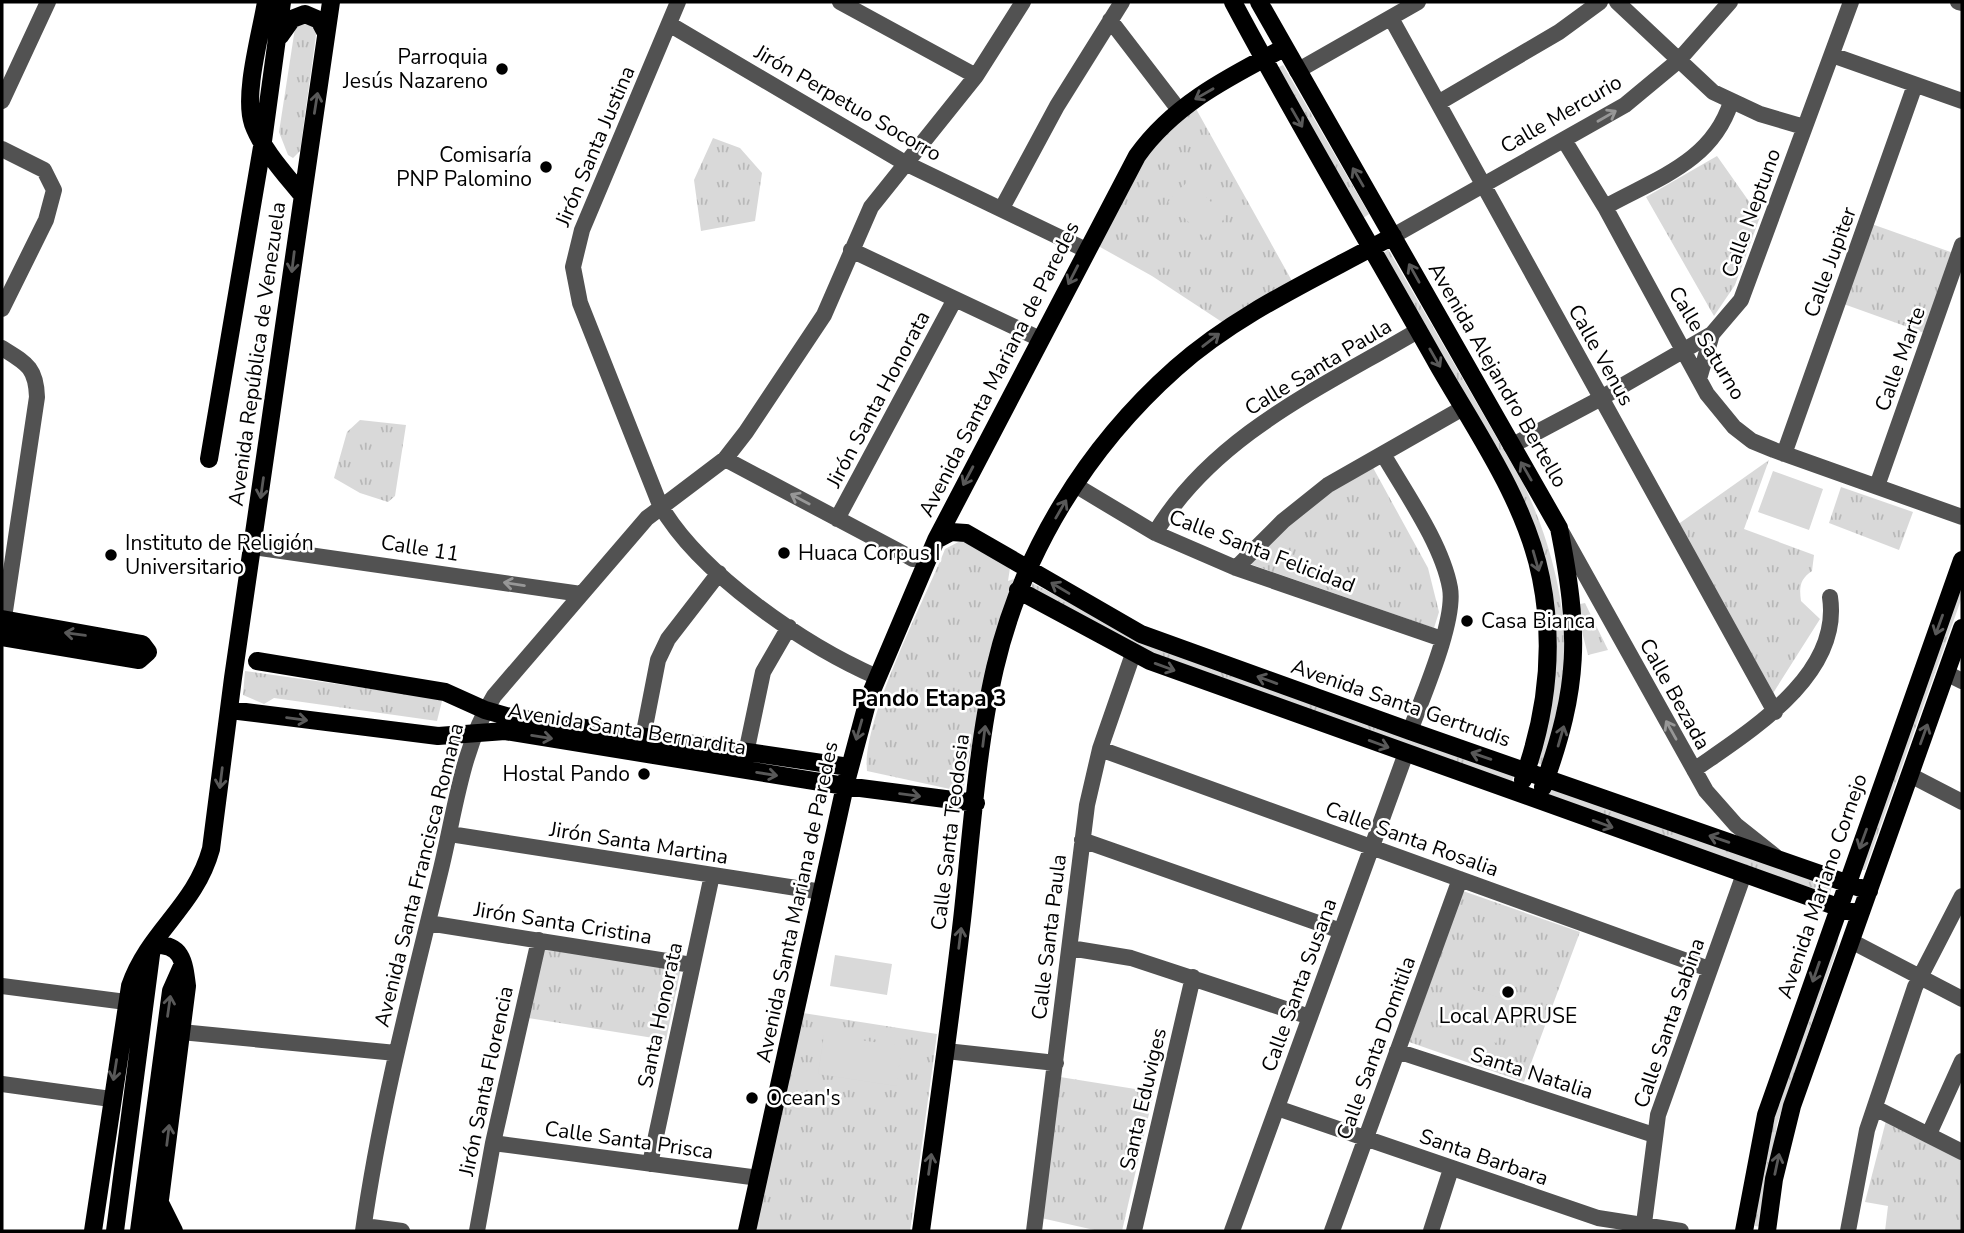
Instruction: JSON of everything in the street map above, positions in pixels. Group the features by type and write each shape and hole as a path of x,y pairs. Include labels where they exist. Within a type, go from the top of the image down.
{"main road":[{"path":"266,2 250,109 255,128 302,195"},
{"name":"Avenida República de Venezuela","path":"209,459 263,141 282,2"},
{"path":"319,2 327,29"},
{"name":"Avenida República de Venezuela","path":"93,1231 126,1002 137,965 190,899 205,872 211,849 331,2"},
{"path":"1233,2 1518,509 1541,577 1549,646 1548,676 1540,727 1519,794"},
{"name":"Avenida Alejandro Bertello","path":"1259,2 1559,528 1570,586 1575,658 1569,707 1539,801"},
{"path":"278,42 288,23 298,15 313,16 327,29"},
{"name":"Avenida Santa Mariana de Paredes","path":"747,1231 849,767 877,677 927,558 1035,337 1137,156 1162,123 1179,110 1284,48"},
{"path":"255,183 285,173 308,152"},
{"name":"Calle Santa Teodosia","path":"921,1231 994,670 1027,568 1074,485 1146,396 1178,366 1228,327 1393,236"},
{"name":"Avenida Santa Gertrudis","path":"936,540 951,532 967,533 1140,634 1869,891"},
{"name":"Avenida Mariano Cornejo","path":"1744,1231 1766,1115 1962,560"},
{"path":"1018,590 1133,654 1860,915"},
{"path":"2,627 142,644 148,652 139,660 2,627"},
{"name":"Avenida Mariano Cornejo","path":"1767,1231 1784,1132 1910,775 1954,677 1962,628"},
{"name":"Avenida Santa Bernardita","path":"257,661 445,692 485,710 510,717 849,767"},
{"name":"Avenida Santa Bernardita","path":"230,710 438,736 505,732 845,786 976,803"},
{"path":"115,1231 152,945 174,948 184,961 187,986 156,1231"},
{"path":"139,1231 171,991 184,961"},
{"path":"160,1203 174,1231"}],"street":[{"path":"2,101 48,2"},
{"name":"Jirón Santa Justina","path":"678,2 576,249 573,267 580,303 660,505 689,547 789,627 841,659 877,677"},
{"path":"840,2 976,76"},
{"name":"Avenida Santa Francisca Romana","path":"363,1229 396,1053 475,732 485,710 581,594 660,505 725,460 819,323 872,207 976,76 1023,2"},
{"path":"1002,208 1057,106 1122,2"},
{"path":"1297,71 1418,2"},
{"path":"1438,103 1559,32 1600,2"},
{"path":"1617,2 1713,92 1731,102 1804,127"},
{"name":"Calle Mercurio","path":"1393,236 1625,105 1678,61 1730,2"},
{"name":"Calle Neptuno","path":"1511,446 1712,334 1741,300 1851,2"},
{"name":"Calle Venus","path":"1391,18 1775,712"},
{"path":"1110,20 1179,110"},
{"name":"Jirón Perpetuo Socorro","path":"669,24 905,163 1086,250"},
{"path":"1832,55 1962,101"},
{"name":"Calle Jupiter","path":"1784,454 1915,85"},
{"path":"1605,207 1699,154 1720,131 1731,102"},
{"name":"Calle Saturno","path":"1564,140 1605,207 1699,379 1734,427 1752,440 1784,454 1962,517"},
{"path":"2,149 44,170 54,191 46,220 2,309"},
{"name":"Calle Marte","path":"1877,486 1962,245"},
{"path":"851,250 1035,337"},
{"name":"Jirón Santa Honorata","path":"837,519 955,299"},
{"name":"Calle Santa Paula","path":"1155,533 1191,483 1255,427 1296,400 1419,330"},
{"path":"1699,379 1712,334"},
{"path":"2,348 27,364 37,379 35,415 9,534 2,627"},
{"path":"1236,568 1300,506 1328,485 1463,408"},
{"path":"1383,454 1444,568 1450,590 1449,616 1410,731"},
{"path":"725,460 913,559 927,558"},
{"name":"Calle Santa Felicidad","path":"1074,485 1155,533 1236,568 1442,639"},
{"name":"Calle Bezada","path":"1559,528 1694,770 1713,799 1736,825 1780,860"},
{"name":"Calle 11","path":"253,547 581,594"},
{"path":"643,737 659,660 668,639 719,573"},
{"path":"1694,770 1775,712 1804,680 1819,652 1832,615 1830,597"},
{"path":"746,752 763,672 789,627"},
{"name":"Calle Santa Paula","path":"1034,1231 1082,840 1100,749 1133,654"},
{"name":"Calle Santa Rosalia","path":"1100,749 1709,969"},
{"name":"Calle Santa Susana","path":"1232,1231 1406,753"},
{"path":"1910,775 1962,802"},
{"name":"Jirón Santa Martina","path":"450,834 822,892"},
{"path":"1082,840 1341,931"},
{"name":"Calle Santa Sabina","path":"1643,1229 1654,1135 1662,1100 1744,874"},
{"name":"Santa Honorata","path":"650,1164 712,875"},
{"name":"Calle Santa Domitila","path":"1332,1231 1460,879"},
{"path":"1847,1231 1857,1176 1875,1108 1921,977 1962,896"},
{"name":"Jirón Santa Cristina","path":"428,923 692,965"},
{"name":"Jirón Santa Florencia","path":"477,1231 492,1143 539,940"},
{"path":"1851,941 1962,999"},
{"path":"1070,948 1131,958 1193,976 1310,1017"},
{"name":"Santa Eduviges","path":"1134,1231 1193,976"},
{"path":"2,986 126,1002"},
{"path":"181,1032 396,1053"},
{"path":"946,1051 1056,1063"},
{"name":"Santa Natalia","path":"1397,1051 1654,1135"},
{"path":"1928,1134 1962,1062"},
{"path":"2,1084 111,1099"},
{"name":"Santa Barbara","path":"1277,1108 1598,1218 1643,1229 1681,1231"},
{"path":"1875,1108 1962,1152"},
{"name":"Calle Santa Prisca","path":"492,1143 759,1178"},
{"path":"1430,1231 1451,1169"},
{"path":"363,1229 402,1231"}],"green space":[{"path":"301,22 317,28 300,151 293,158 288,155 279,132 295,28"},
{"path":"1283,65 1369,214 1359,221 1275,69"},
{"path":"1195,107 1292,281 1222,322 1152,276 1100,247 1099,243 1147,155 1162,136"},
{"path":"713,138 740,148 762,173 755,221 701,231 694,180"},
{"path":"1717,156 1760,217 1735,285 1714,316 1646,197"},
{"path":"1189,180 1226,217 1205,238 1168,202"},
{"path":"1866,222 1959,255 1930,335 1838,302"},
{"path":"1388,249 1524,485 1553,565 1562,607 1565,665 1558,709 1542,765 1534,761 1543,729 1540,549 1380,257"},
{"path":"360,420 406,425 395,496 388,502 360,493 334,478 347,432"},
{"path":"1769,460 1744,529 1814,555 1812,571 1803,580 1800,596 1801,601 1820,619 1770,698 1677,525"},
{"path":"1371,464 1428,568 1439,612 1434,628 1250,564 1286,523"},
{"path":"1773,471 1823,489 1809,530 1758,512"},
{"path":"1841,487 1913,512 1899,550 1829,523"},
{"path":"964,539 1010,568 1008,581 1014,579 992,644 964,786 950,789 867,771 868,749 874,722 896,660 945,549"},
{"path":"1962,560 1962,597 1865,870 1857,870"},
{"path":"1032,583 1151,644 1514,775 1511,785 1140,649 1031,593"},
{"path":"1585,603 1608,650 1588,655 1575,605"},
{"path":"245,671 442,701 437,721 274,698 264,704 243,695"},
{"path":"1555,788 1832,886 1830,894 1548,801 1548,793"},
{"path":"1463,891 1580,932 1524,1082 1409,1042"},
{"path":"1838,937 1838,946 1777,1124 1762,1227 1755,1226 1759,1153"},
{"path":"541,946 681,968 666,1040 522,1017"},
{"path":"835,955 892,964 887,995 830,986"},
{"path":"1472,989 1511,1001 1496,1043 1456,1027"},
{"path":"803,1013 937,1034 910,1231 754,1231"},
{"path":"824,1035 902,1046 896,1086 818,1074"},
{"path":"1060,1077 1154,1092 1122,1231 1099,1231 1041,1218"},
{"path":"1887,1117 1962,1157 1962,1231 1885,1231 1888,1206 1865,1202"}],"place":[{"name":"Parroquia Jesús Nazareno","path":"502,69"},
{"name":"Comisaría PNP Palomino","path":"546,167"},
{"name":"Huaca Corpus I","path":"784,553"},
{"name":"Instituto de Religión Universitario","path":"111,555"},
{"name":"Casa Bianca","path":"1467,621"},
{"name":"Hostal Pando","path":"644,774"},
{"name":"Local APRUSE","path":"1508,992"},
{"name":"Ocean's","path":"752,1098"}],"district":[{"name":"Pando Etapa 3","path":"929,698"}]}
